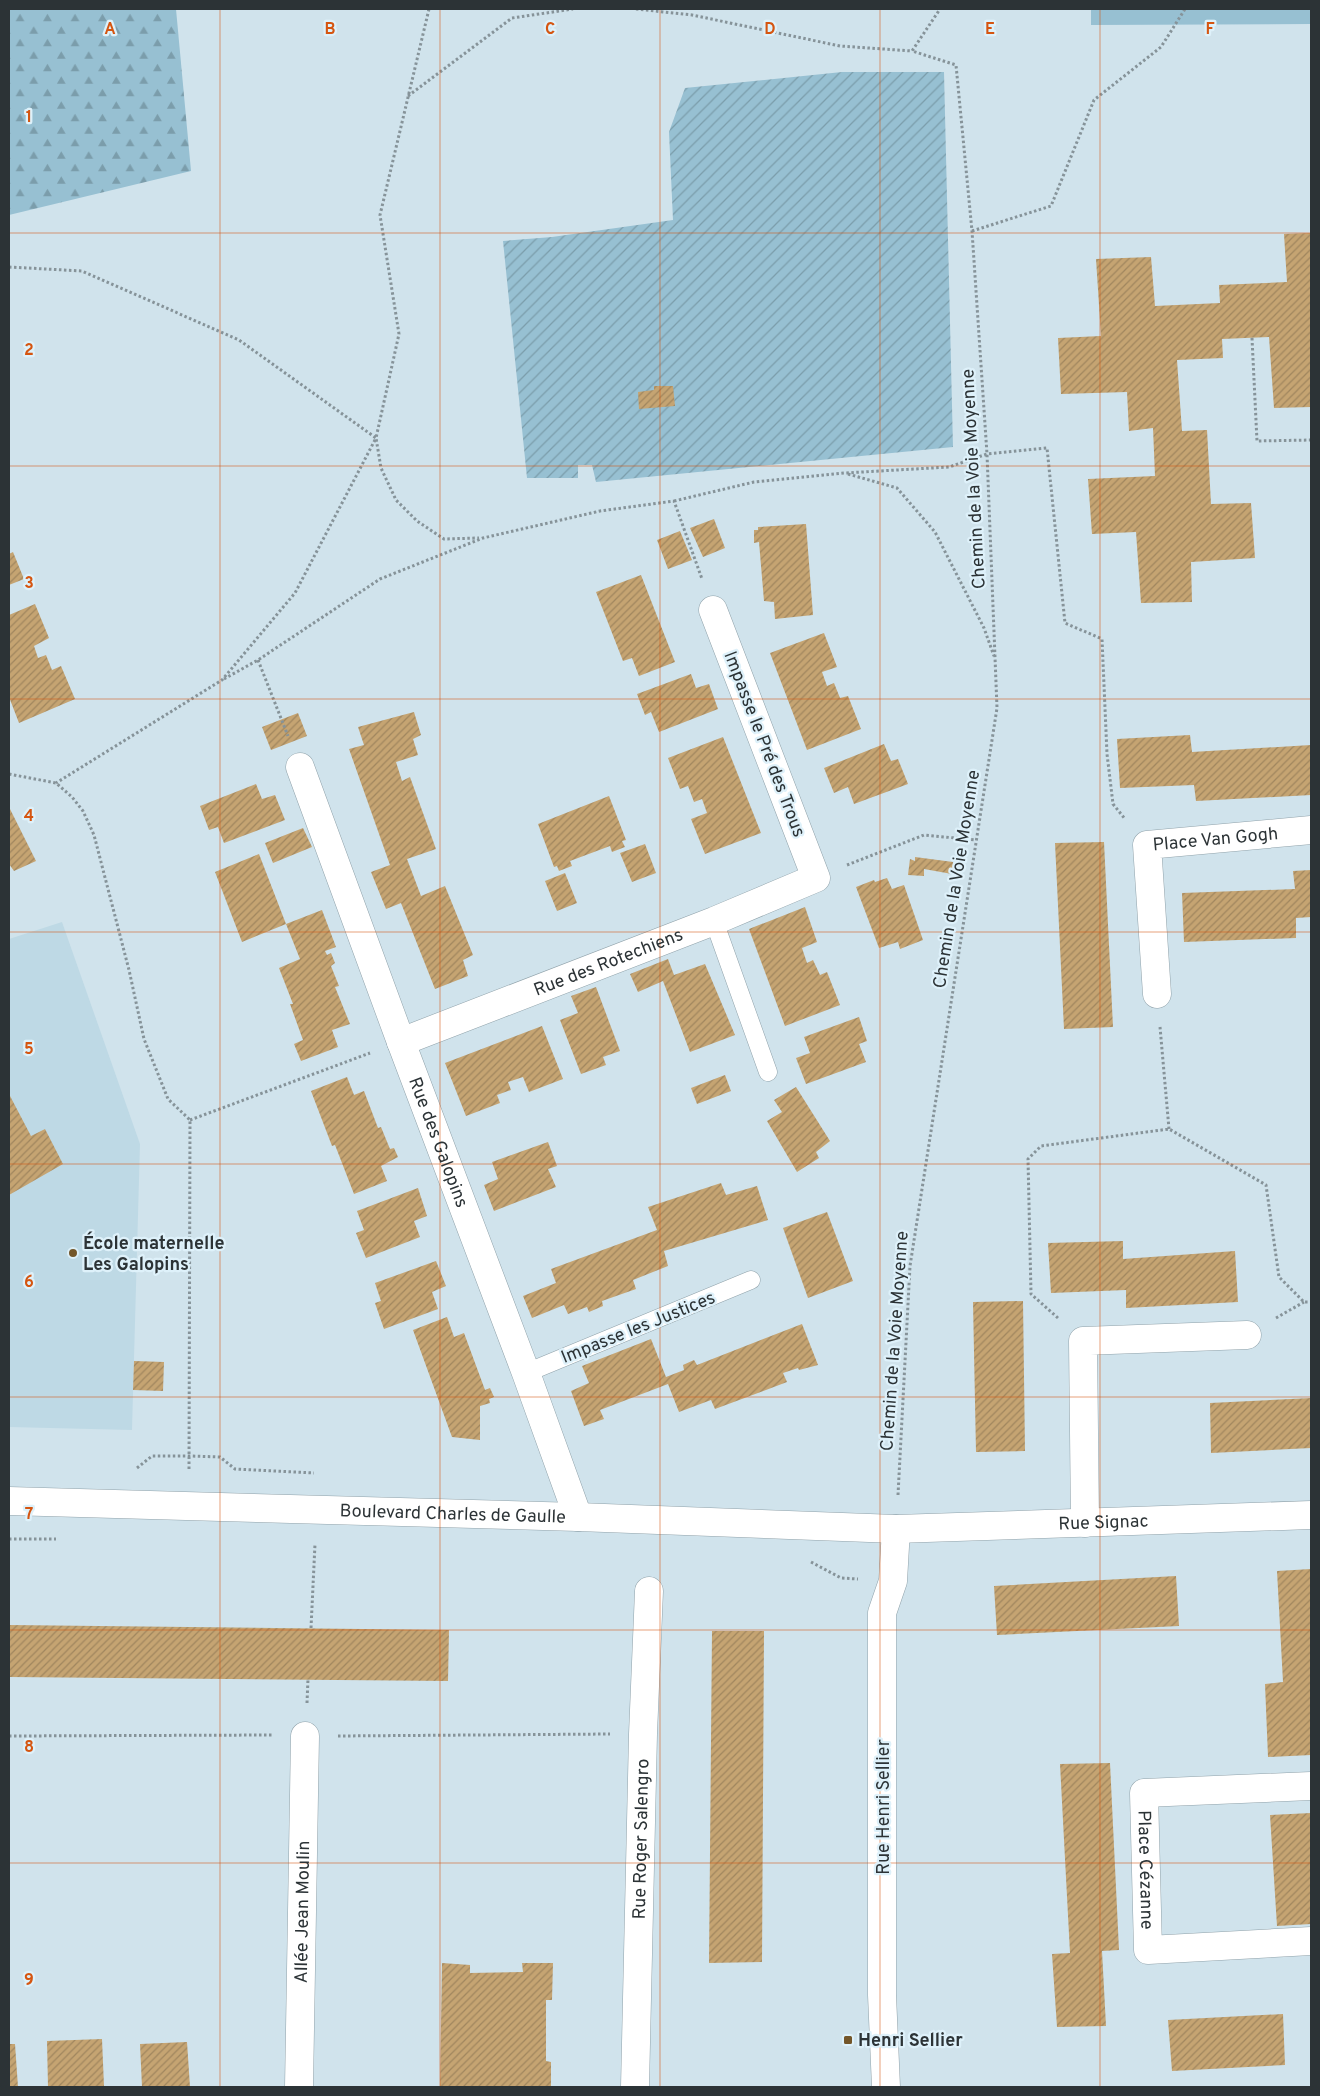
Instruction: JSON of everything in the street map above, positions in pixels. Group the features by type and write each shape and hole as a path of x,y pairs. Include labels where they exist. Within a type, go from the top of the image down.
{"street":[{"name":"Impasse le Pré des Trous","path":"713,610 816,878"},
{"name":"Rue des Galopins","path":"300,767 578,1517"},
{"name":"Place Van Gogh","path":"1157,994 1147,846 1311,830"},
{"name":"Rue des Rotechiens","path":"401,1042 714,921 816,878"},
{"path":"1085,1523 1083,1341 1247,1335"},
{"name":"Boulevard Charles de Gaulle","path":"9,1501 578,1517 896,1530"},
{"name":"Rue Signac","path":"896,1530 1311,1515"},
{"name":"Rue Henri Sellier","path":"886,2087 882,1995 882,1612 893,1580 896,1530"},
{"name":"Rue Roger Salengro","path":"635,2087 643,1725 649,1591"},
{"name":"Allée Jean Moulin","path":"299,2087 305,1736"},
{"name":"Place Cézanne","path":"1311,1786 1144,1793 1148,1950 1311,1941"}],"lane":[{"path":"714,921 768,1072"},
{"name":"Impasse les Justices","path":"526,1373 751,1280"}],"path":[{"path":"222,680 295,593 376,438 399,334 380,215 429,9"},
{"path":"408,96 512,18 573,9"},
{"path":"636,9 692,15 840,46 912,52 940,9"},
{"path":"972,231 1051,206 1094,100 1161,47 1185,9"},
{"name":"Chemin de la Voie Moyenne","path":"896,1530 910,1266 997,708 987,454 972,231 956,65 912,52"},
{"path":"9,267 82,272 239,340 376,438 381,468 396,500 417,521 444,539 482,538"},
{"path":"1252,338 1257,441 1311,440"},
{"path":"56,784 222,680 258,660 380,580 482,538 600,511 674,501 754,482 845,473 949,467 987,454 1047,448 1065,623 1102,639 1107,754 1113,804 1147,846"},
{"path":"845,473 897,488 935,532 984,628 995,658"},
{"path":"674,501 713,610"},
{"path":"258,660 300,767"},
{"path":"9,774 56,784 72,797 83,811 94,835 129,970 144,1039 168,1099 190,1120 189,1506"},
{"path":"816,878 924,835 976,840"},
{"path":"1157,994 1170,1129"},
{"path":"190,1120 401,1042"},
{"path":"1083,1341 1031,1294 1028,1159 1041,1146 1170,1129 1266,1185 1279,1277 1304,1302 1311,1302"},
{"path":"9,1539 58,1539"},
{"path":"305,1543 325,1544"},
{"path":"311,1628 315,1543"},
{"path":"810,1561 841,1578 893,1580"}],"shaded area":[{"name":"École maternelle Les Galopins","path":"62,922 140,1144 132,1430 9,1427 9,939"}],"green space":[{"path":"9,9 176,9 191,171 9,215"},
{"path":"1091,9 1311,9 1311,24 1091,25"},
{"path":"842,72 944,72 953,447 596,482 592,465 578,465 578,478 527,478 503,241 552,237 673,220 669,132 685,88"}],"building":[{"path":"1311,233 1311,407 1274,408 1269,337 1222,339 1223,358 1177,360 1182,431 1207,430 1211,504 1251,503 1255,558 1191,562 1192,602 1141,603 1136,532 1092,534 1088,479 1155,476 1153,428 1129,431 1127,392 1061,394 1058,338 1101,336 1096,259 1151,257 1155,306 1220,303 1219,285 1287,282 1284,234"},
{"path":"654,386 673,386 675,406 639,409 638,392 654,390"},
{"path":"714,519 725,548 703,557 690,528"},
{"path":"806,524 813,615 775,619 774,602 764,601 759,542 754,543 754,530 758,530 758,527"},
{"path":"680,531 692,560 668,569 657,540"},
{"path":"13,552 24,579 9,585 9,554"},
{"path":"641,575 675,662 639,676 632,658 623,661 596,592"},
{"path":"35,604 49,638 34,646 38,658 46,655 52,670 61,666 75,699 19,723 9,697 9,615"},
{"path":"824,633 837,667 822,672 827,686 834,683 840,698 848,696 861,729 807,750 770,653"},
{"path":"691,674 696,688 709,684 718,709 659,732 651,712 645,715 637,694"},
{"path":"414,712 421,735 413,739 418,755 396,762 402,781 410,777 436,849 407,859 421,896 445,886 473,955 463,960 468,976 435,989 401,903 386,909 371,872 390,865 349,749 364,745 358,727"},
{"path":"298,713 307,736 271,750 262,727"},
{"path":"1190,735 1192,752 1311,745 1311,795 1196,801 1194,785 1120,788 1117,739"},
{"path":"723,737 761,833 705,854 691,819 707,813 702,799 694,802 688,786 680,789 668,758"},
{"path":"884,744 891,761 898,759 908,784 854,804 848,787 834,793 824,768"},
{"path":"256,784 262,799 275,795 285,820 224,843 218,827 209,830 200,806"},
{"path":"609,796 626,840 622,841 625,847 612,852 610,846 570,861 572,866 559,871 557,866 554,867 538,824"},
{"path":"9,807 36,861 14,871 9,864"},
{"path":"303,828 312,847 273,863 265,843"},
{"path":"1104,842 1113,1027 1064,1029 1055,843"},
{"path":"645,844 656,873 632,882 620,853"},
{"path":"259,854 286,924 242,942 215,872"},
{"path":"915,857 953,862 952,874 924,869 924,876 908,875 910,859 915,861"},
{"path":"1311,870 1311,917 1296,918 1296,938 1184,942 1182,893 1295,889 1293,871"},
{"path":"565,873 577,903 557,911 545,881"},
{"path":"887,878 892,889 904,885 923,940 900,949 898,942 879,948 856,887 874,880 875,882"},
{"path":"805,907 817,942 802,948 807,963 813,960 820,975 827,972 840,1005 785,1026 749,929"},
{"path":"322,910 336,947 325,951 327,955 331,953 335,963 331,966 339,986 335,987 350,1024 332,1030 338,1047 301,1061 294,1044 303,1040 290,1004 293,1004 279,968 300,959 286,924"},
{"path":"668,959 674,975 705,964 735,1035 690,1052 663,981 638,992 630,974"},
{"path":"596,987 620,1051 603,1057 606,1065 581,1074 560,1020 578,1013 571,996"},
{"path":"859,1017 867,1041 859,1044 866,1062 806,1084 796,1058 810,1053 804,1037"},
{"path":"542,1026 563,1079 529,1092 523,1077 508,1082 511,1090 497,1095 500,1103 466,1116 445,1063"},
{"path":"725,1075 731,1091 697,1104 691,1088"},
{"path":"347,1077 354,1095 364,1091 378,1128 381,1127 390,1149 394,1148 398,1157 381,1166 387,1181 354,1194 335,1145 332,1146 311,1091"},
{"path":"796,1087 830,1141 816,1152 819,1158 797,1172 767,1121 782,1112 774,1100"},
{"path":"9,1094 31,1136 45,1129 63,1164 9,1195"},
{"path":"548,1142 557,1166 548,1169 556,1187 494,1211 484,1185 498,1179 492,1162"},
{"path":"721,1183 726,1195 757,1186 768,1220 664,1251 668,1266 633,1280 636,1289 602,1301 603,1306 589,1312 587,1307 568,1314 564,1305 532,1318 523,1296 556,1283 551,1269 657,1230 648,1207"},
{"path":"418,1188 427,1216 414,1221 420,1237 366,1258 356,1233 364,1230 357,1211"},
{"path":"827,1212 853,1281 808,1298 783,1228"},
{"path":"1123,1241 1123,1259 1235,1251 1238,1302 1126,1308 1126,1290 1051,1293 1048,1243"},
{"path":"436,1261 446,1286 432,1292 438,1309 384,1329 375,1303 381,1301 375,1283"},
{"path":"1023,1301 1025,1451 976,1452 973,1302"},
{"path":"447,1317 454,1337 464,1333 485,1390 490,1388 494,1397 489,1399 490,1403 480,1406 480,1440 452,1437 413,1330"},
{"path":"802,1324 818,1365 799,1370 798,1368 783,1373 787,1382 715,1409 711,1400 679,1412 668,1384 600,1410 604,1419 584,1426 571,1391 589,1383 582,1366 651,1339 666,1377 684,1370 683,1365 694,1360 697,1365"},
{"path":"134,1361 164,1362 163,1391 133,1390"},
{"path":"1311,1398 1311,1448 1211,1453 1210,1403"},
{"path":"1311,1569 1311,1755 1268,1757 1265,1684 1283,1682 1277,1571"},
{"path":"1176,1576 1179,1626 997,1635 994,1586"},
{"path":"9,1625 449,1630 448,1681 9,1677"},
{"path":"712,1631 764,1631 762,1962 709,1963"},
{"path":"1110,1763 1119,1950 1102,1951 1106,2026 1057,2027 1052,1954 1070,1953 1060,1764"},
{"path":"1311,1813 1311,1924 1277,1926 1270,1815"},
{"path":"442,1963 470,1965 470,1973 523,1972 522,1963 553,1963 552,2000 546,2000 546,2061 551,2062 551,2087 440,2087"},
{"path":"1283,2014 1285,2065 1172,2071 1168,2020"},
{"path":"102,2039 104,2086 48,2087 47,2041"},
{"path":"187,2042 190,2087 142,2087 140,2044"},
{"path":"9,2044 15,2044 18,2087 9,2087"}],"place":[{"name":"École maternelle Les Galopins","path":"73,1253"},
{"name":"Henri Sellier","path":"848,2040"}]}
